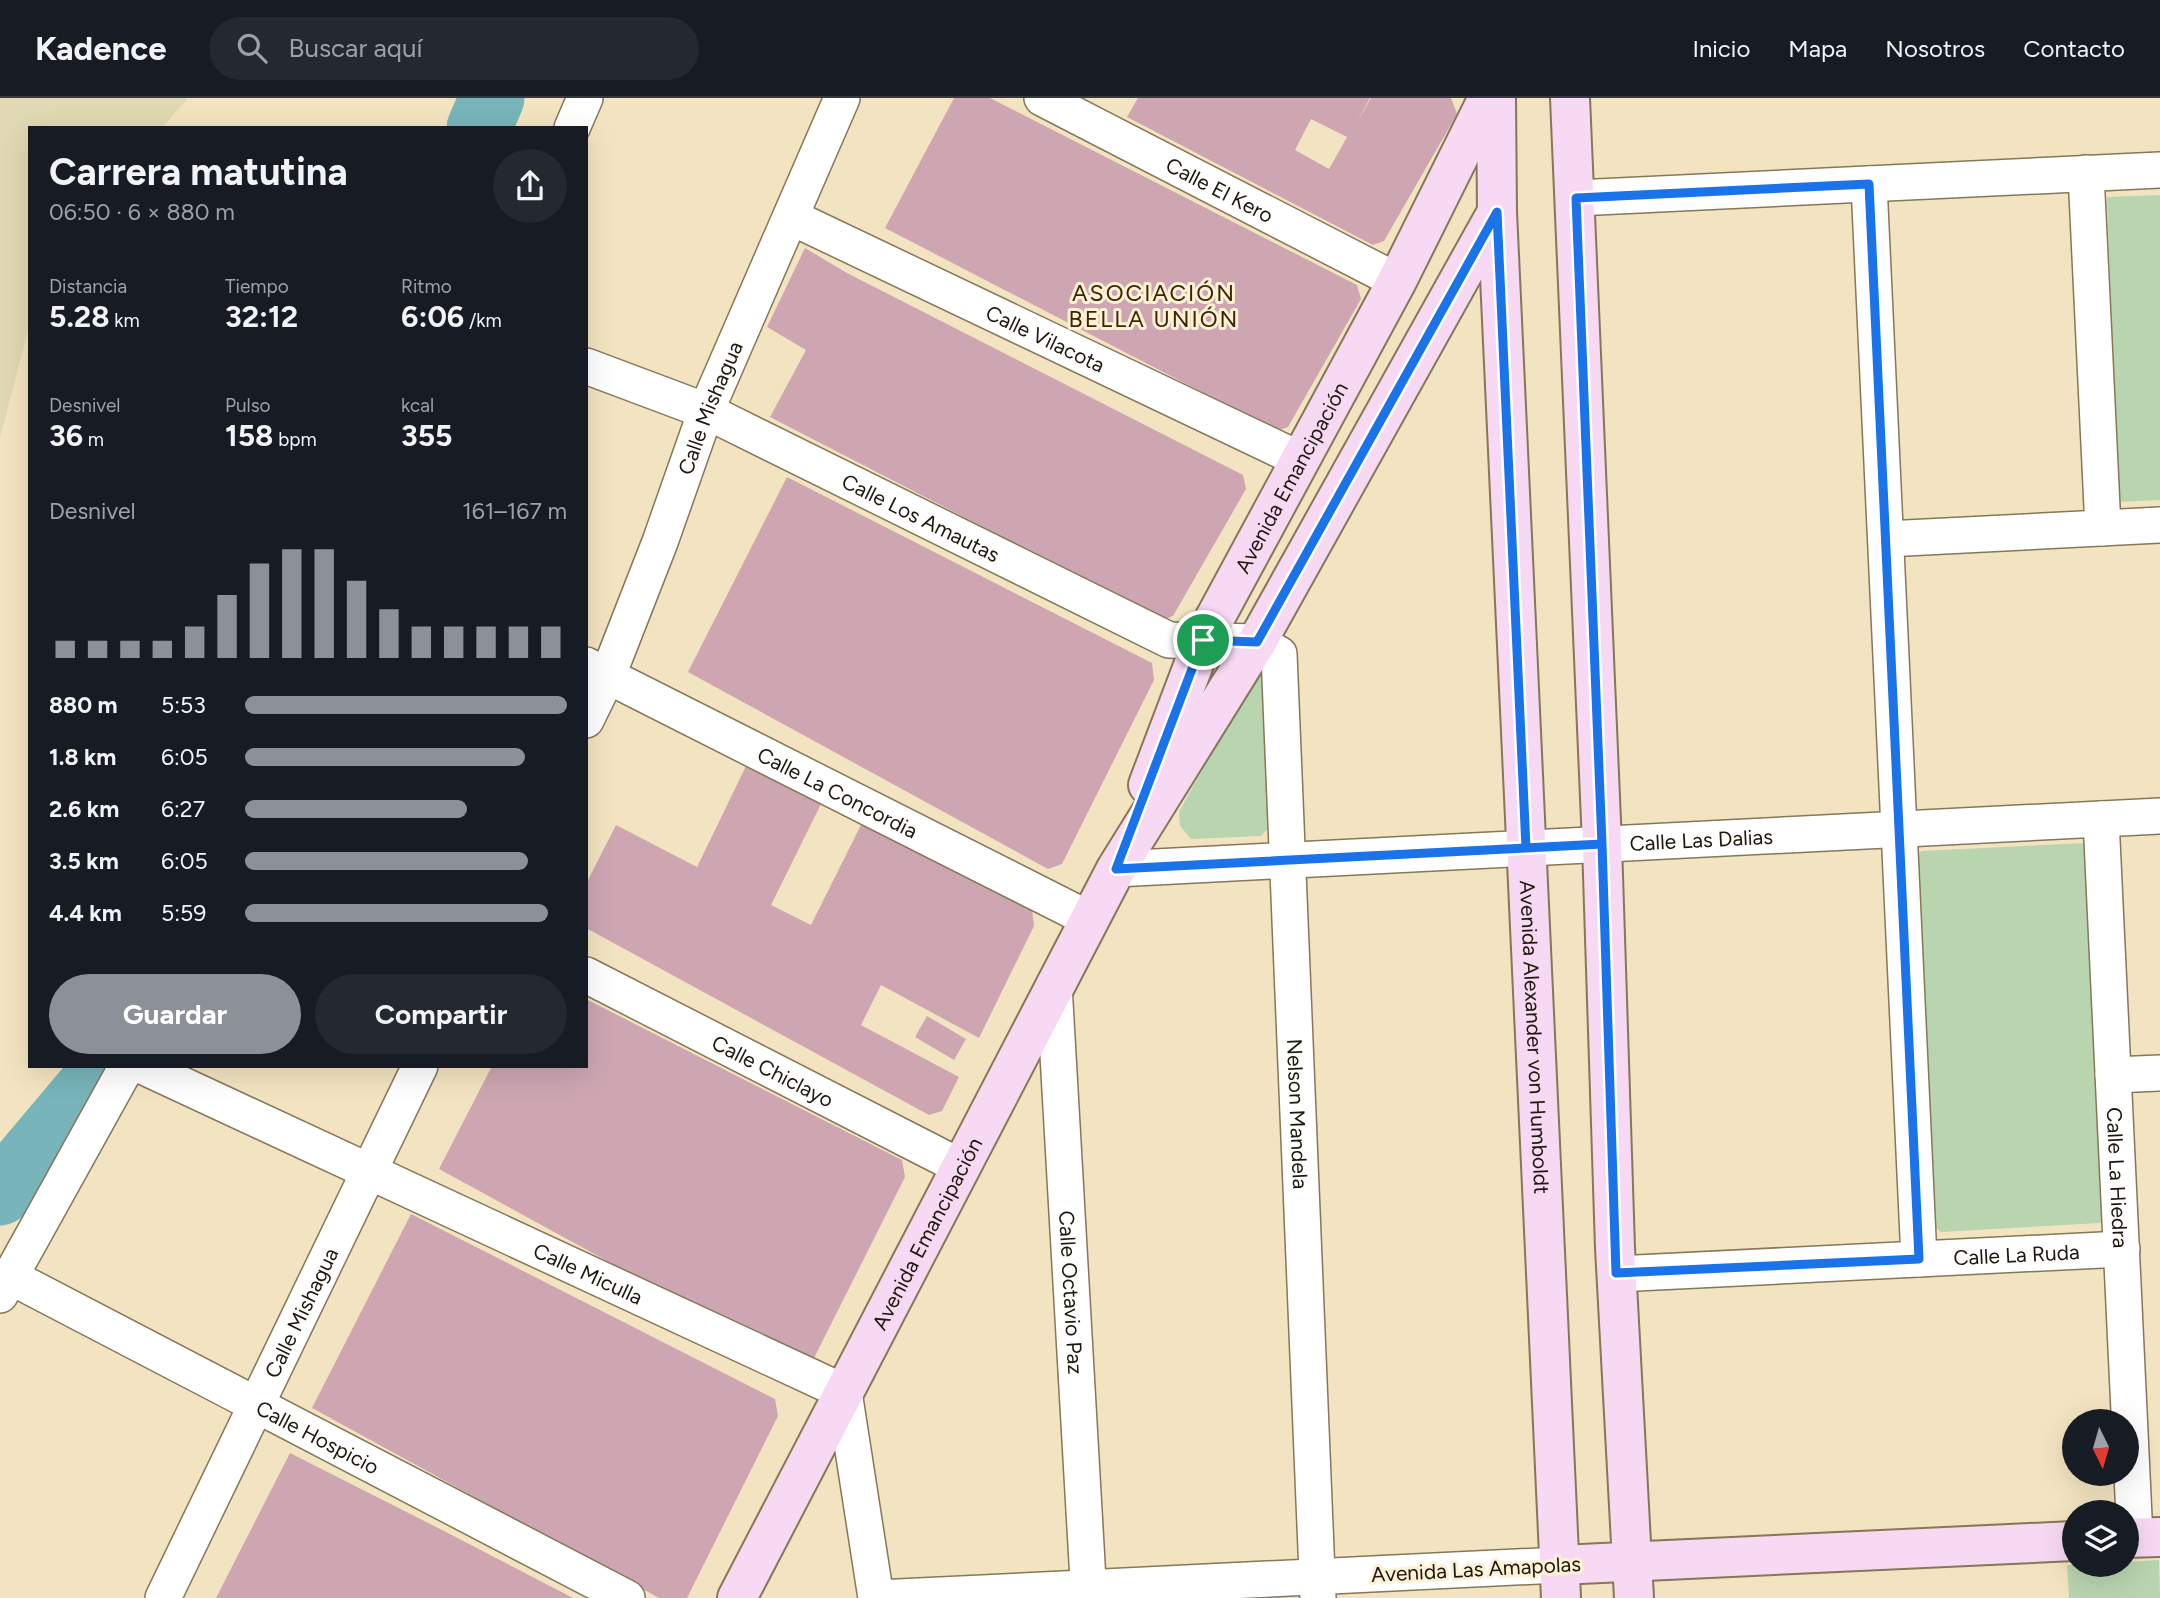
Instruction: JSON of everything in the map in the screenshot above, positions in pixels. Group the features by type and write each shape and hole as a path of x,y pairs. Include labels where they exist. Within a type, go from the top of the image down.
{"street":[{"path":"573,126 584,98"},
{"name":"Calle Mishagua","path":"588,711 597,670 660,542 706,411 842,98"},
{"name":"Calle El Kero","path":"1042,98 1397,281"},
{"name":"Avenida Emancipación","path":"1116,869 1203,640 1397,281 1488,98"},
{"name":"Avenida Alexander von Humboldt","path":"1496,98 1497,212 1560,1582"},
{"path":"1570,98 1602,844 1616,1273 1633,1580"},
{"path":"1576,198 2160,170"},
{"path":"2086,173 2103,528"},
{"path":"1869,184 1919,1259"},
{"name":"Avenida Emancipación","path":"737,1598 1116,869 1257,642 1497,212"},
{"name":"Calle Vilacota","path":"791,217 1301,460"},
{"name":"Calle Los Amautas","path":"588,367 706,411 1169,640 1257,642"},
{"path":"1886,538 2160,525"},
{"name":"Nelson Mandela","path":"1257,642 1279,654 1317,1587"},
{"name":"Calle La Concordia","path":"597,670 1090,919"},
{"name":"Calle Las Dalias","path":"1116,869 2160,816"},
{"name":"Calle La Hiedra","path":"2101,819 2122,1249 2141,1538"},
{"name":"Calle Chiclayo","path":"588,976 961,1167"},
{"name":"Calle Octavio Paz","path":"1055,985 1089,1593"},
{"path":"5,1286 126,1068"},
{"name":"Calle Miculla","path":"146,1068 844,1392"},
{"name":"Calle Mishagua","path":"163,1598 419,1068"},
{"path":"2113,1076 2160,1073"},
{"name":"Calle La Ruda","path":"1616,1273 2122,1249"},
{"name":"Calle Hospicio","path":"5,1286 256,1405 627,1598"},
{"path":"844,1392 877,1598"},
{"name":"Avenida Las Amapolas","path":"877,1598 1633,1580 2062,1542"}],"green space":[{"path":"2160,195 2160,500 2118,502 2107,197"},
{"path":"1255,673 1269,677 1274,822 1261,836 1191,839 1180,826 1179,812"},
{"path":"2085,843 2109,1212 2100,1223 1941,1232 1934,1226 1918,854 1922,851"},
{"path":"2159,1560 2160,1598 2069,1598 2068,1577 2139,1577 2139,1561"}],"sand":[{"path":"0,98 188,98 164,126 28,126 28,331 0,438"}],"building":[{"path":"954,98 990,98 1357,285 1361,299 1288,427 1277,431 885,228"},
{"path":"1138,98 1370,98 1357,122 1371,98 1451,98 1457,114 1384,241 1373,245 1127,117","holes":["1311,119 1347,137 1329,169 1295,150"]},
{"path":"805,248 847,273 1243,475 1246,489 1173,616 1163,620 770,417 806,350 767,327"},
{"path":"787,477 1152,663 1154,680 1062,864 1048,869 688,672"},
{"path":"747,764 822,802 771,905 811,925 862,823 1032,909 1034,926 979,1038 881,985 861,1025 959,1077 942,1111 929,1115 588,929 588,880 616,825 697,867"},
{"path":"588,1000 902,1160 905,1177 812,1362 799,1366 439,1169 491,1068 588,1068"},
{"path":"927,1016 966,1039 954,1060 915,1037"},
{"path":"411,1214 775,1399 778,1416 687,1598 659,1598 312,1408"},
{"path":"290,1453 444,1531 573,1598 216,1598"}],"waterway":[{"path":"480,126 492,98"},
{"path":"0,1193 105,1068"}],"district":[{"name":"ASOCIACIÓN BELLA UNIÓN","path":"1154,306"}],"route":[{"path":"1203,640 1116,869 1526,848 1602,844 1616,1273 1919,1259 1869,184 1576,198 1602,844 1526,848 1497,212 1257,642 1203,640"}]}
